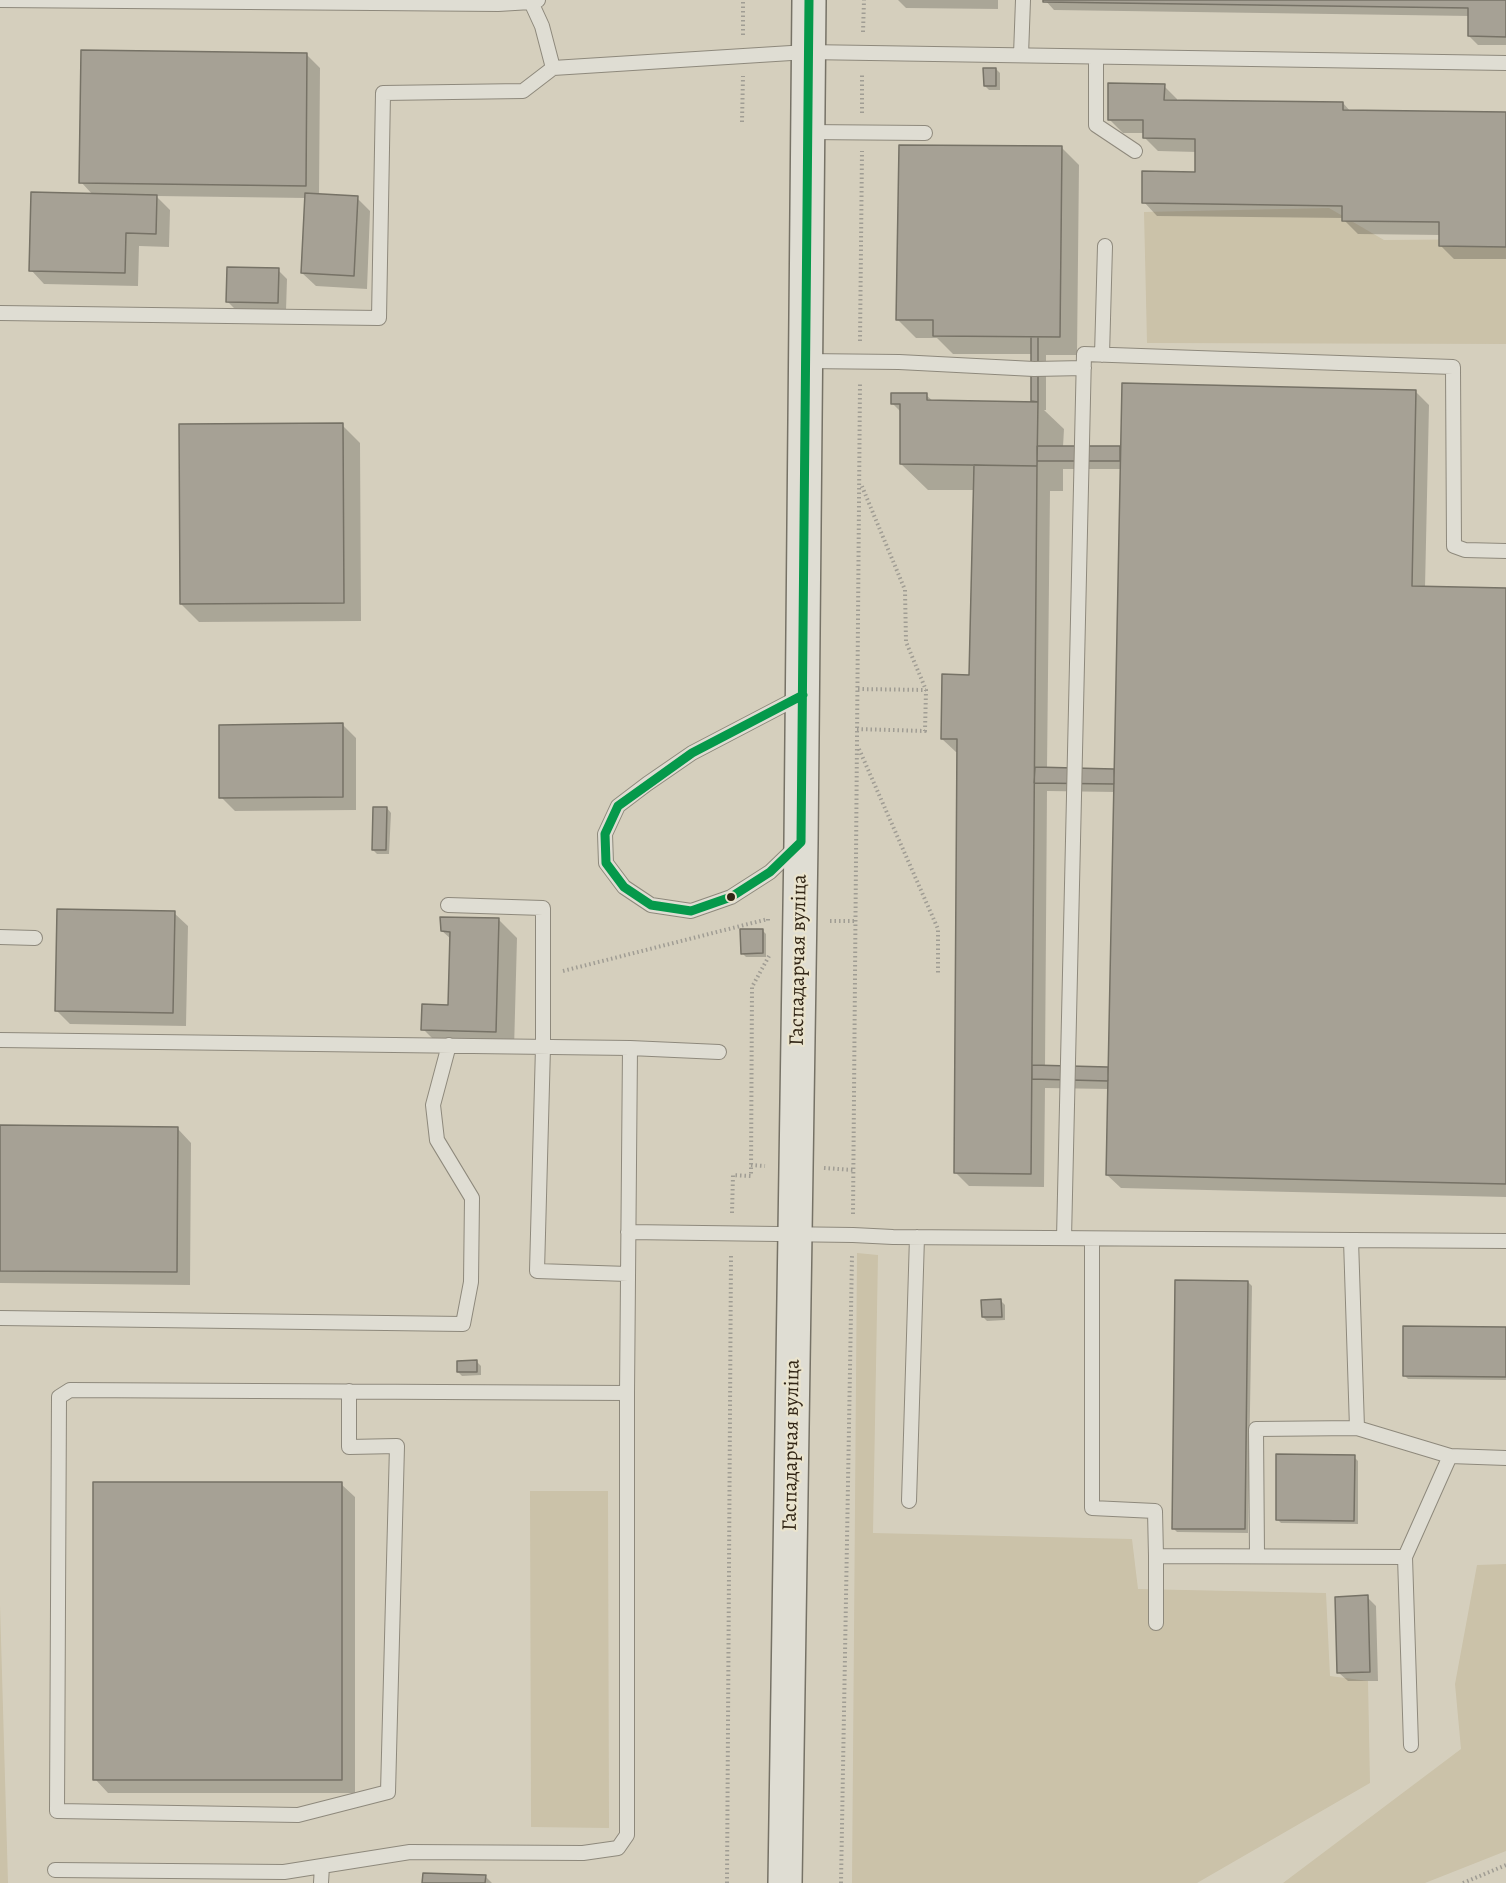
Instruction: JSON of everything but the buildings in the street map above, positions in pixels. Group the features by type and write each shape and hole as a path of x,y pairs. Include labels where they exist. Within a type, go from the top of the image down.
{"street":[{"name":"Гаспадарчая вуліца","path":"785,1883 803,695 809,0"}],"lane":[{"path":"0,0 498,4 535,1 553,68"},
{"path":"1021,55 1023,0"},
{"path":"0,313 379,318 383,93 523,92 553,68 807,52 1506,63"},
{"path":"1096,57 1096,125 1135,151"},
{"path":"807,132 925,133"},
{"path":"1102,355 1105,246"},
{"path":"1064,1238 1084,354 1453,367 1454,546 1465,550 1506,551"},
{"path":"805,361 860,361 1034,369 1084,368"},
{"path":"801,842 770,872 731,897 691,911 651,905 624,887 606,863 605,834 618,806 692,753 803,695"},
{"path":"448,905 543,908 543,1047 537,1271 628,1274"},
{"path":"0,937 35,938"},
{"path":"0,1040 630,1048 719,1052"},
{"path":"0,1318 463,1324 471,1282 472,1198 437,1140 433,1105 449,1045"},
{"path":"55,1870 202,1877 284,1872 410,1852 583,1853 618,1848 627,1835 630,1048"},
{"path":"628,1232 1092,1239 1506,1241"},
{"path":"909,1501 917,1237"},
{"path":"1092,1239 1092,1508 1155,1511 1156,1623"},
{"path":"1351,1240 1357,1428"},
{"path":"349,1391 349,1447 397,1446 388,1792 298,1815 57,1811 59,1397 70,1390 349,1391 627,1393"},
{"path":"1257,1556 1256,1429 1357,1428 1450,1456 1506,1458"},
{"path":"1411,1745 1405,1557 1450,1456"},
{"path":"1156,1556 1405,1557"},
{"path":"321,1883 322,1866"}],"path":[{"path":"841,1883 853,1235 864,0"},
{"path":"857,729 925,731 927,690 906,642 905,590 859,481"},
{"path":"858,689 927,690"},
{"path":"857,746 938,929 938,975"},
{"path":"543,976 768,919 769,930"},
{"path":"827,920 856,921"},
{"path":"727,1883 734,1175 751,1176 752,987 770,954"},
{"path":"1463,1883 1506,1865"}],"shaded area":[{"path":"1329,208 1384,240 1506,239 1506,344 1147,343 1144,212"},
{"path":"857,1253 878,1255 873,1533 1132,1539 1138,1589 1326,1593 1330,1676 1368,1681 1370,1783 1197,1883 852,1883"},
{"path":"530,1491 608,1491 609,1828 531,1827"},
{"path":"1506,1564 1506,1851 1425,1883 1283,1883 1461,1749 1455,1684 1477,1565"},
{"path":"0,1604 8,1883 0,1883"}],"transit line":[{"path":"801,842 809,0"},
{"path":"801,842 770,872 731,897 691,911 651,905 624,887 606,863 605,834 618,806 692,753 803,695"}]}
